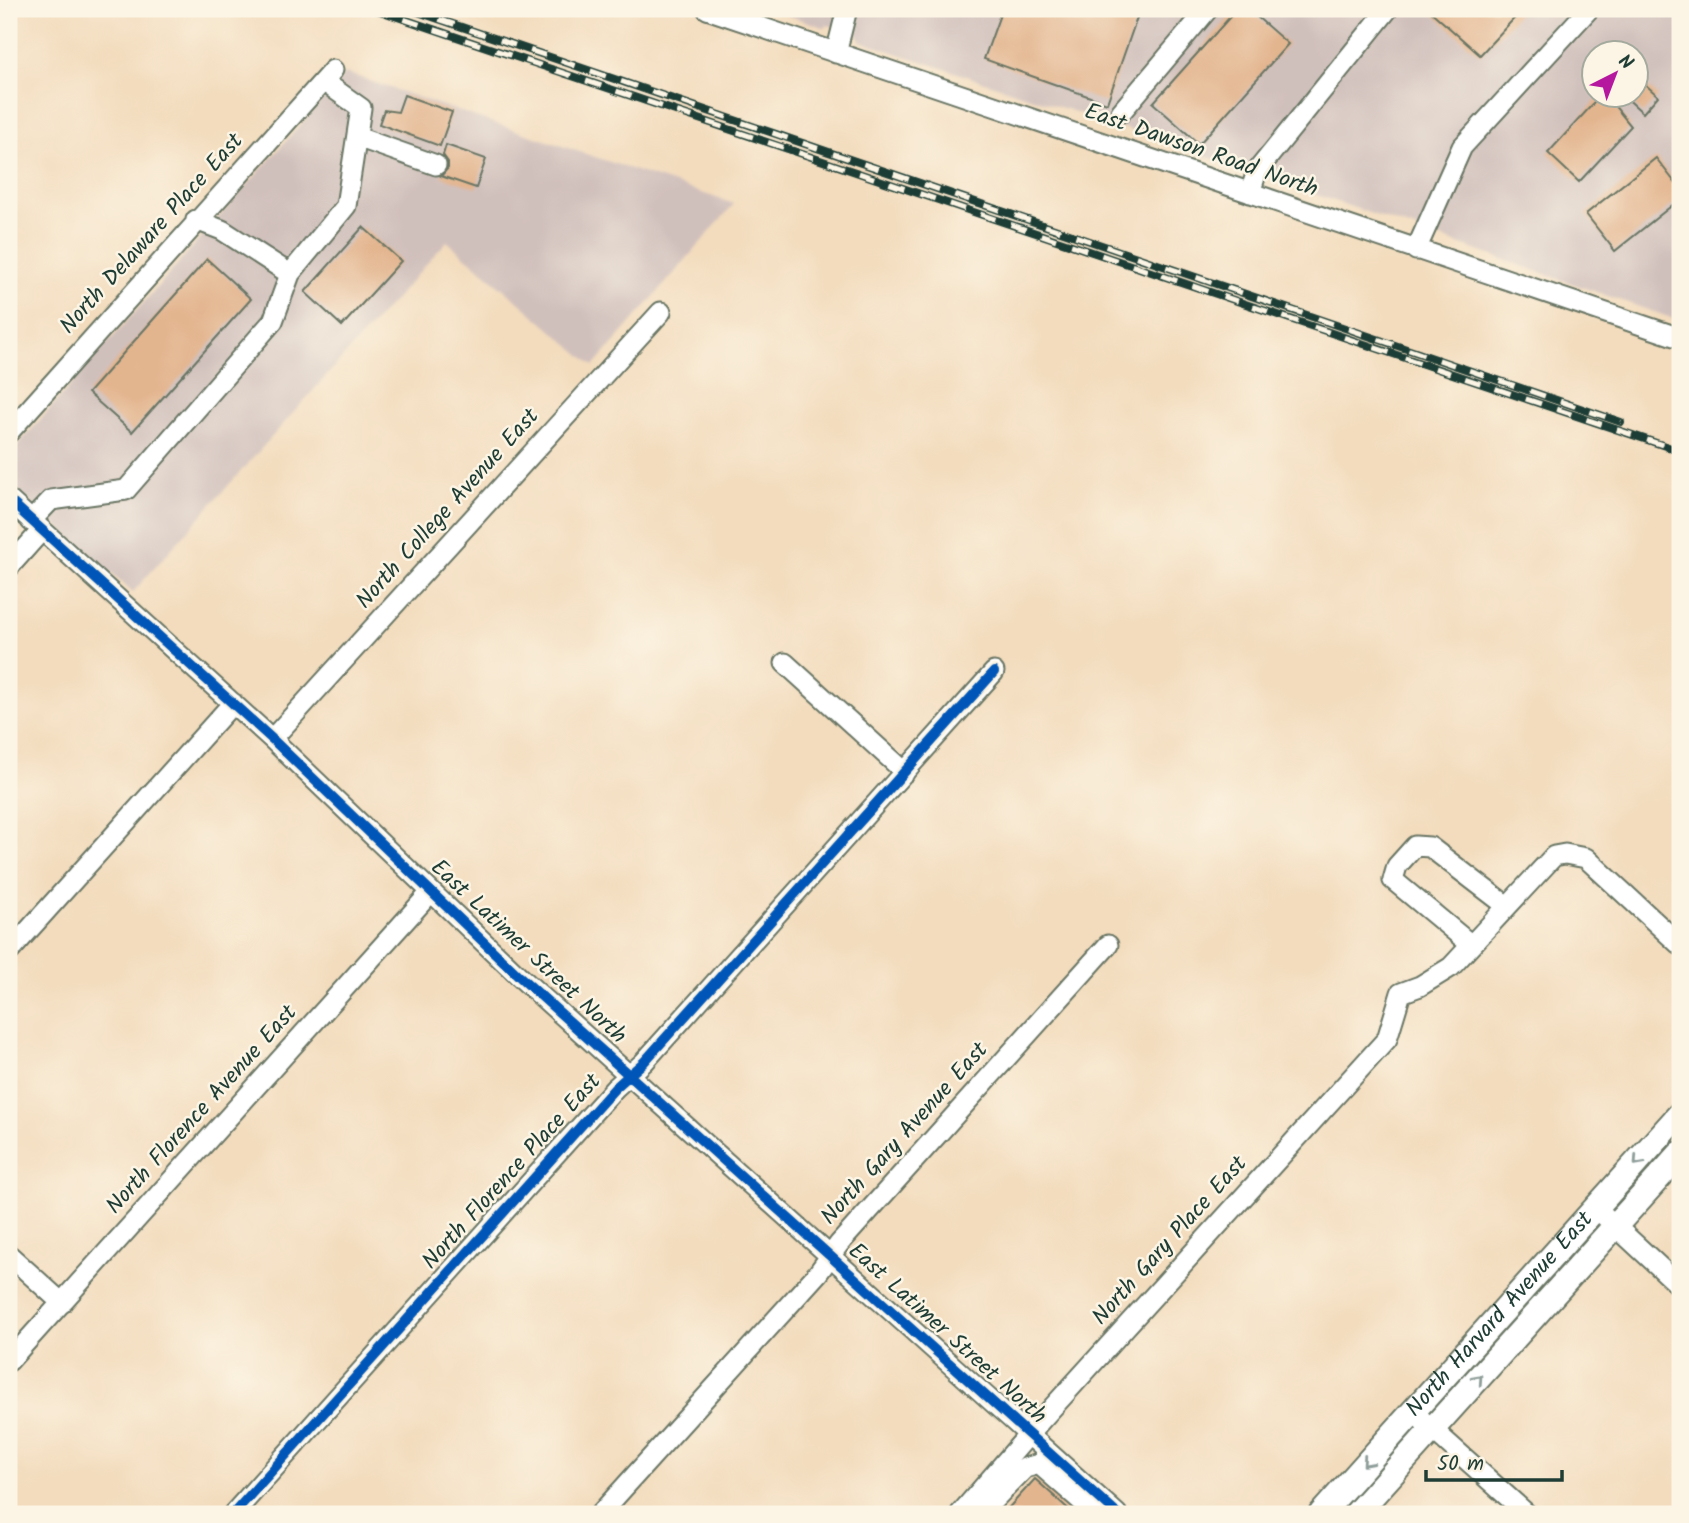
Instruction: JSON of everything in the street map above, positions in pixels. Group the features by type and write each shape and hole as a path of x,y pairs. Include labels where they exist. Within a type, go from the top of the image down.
{"main road":[{"name":"North Harvard Avenue East","path":"1321,1514 1680,1114"},
{"name":"North Harvard Avenue East","path":"1356,1514 1680,1154"}],"street":[{"name":"East Dawson Road North","path":"707,9 1680,338"},
{"path":"836,53 846,9"},
{"path":"1121,112 1208,9"},
{"path":"1250,193 1257,171 1388,9"},
{"path":"1416,250 1462,147 1589,9"},
{"name":"North Delaware Place East","path":"9,432 328,75 361,108 357,138"},
{"path":"9,567 51,500 127,490 273,321 290,274 346,206 357,138 436,165"},
{"path":"196,220 222,230 290,274"},
{"name":"North College Avenue East","path":"272,738 661,312"},
{"name":"East Latimer Street North","path":"9,500 272,738 520,977 1028,1436 1044,1459 1109,1514"},
{"path":"785,663 905,772"},
{"name":"North Florence Place East","path":"233,1514 615,1088 994,672"},
{"path":"9,952 233,703"},
{"path":"1507,906 1430,847 1415,846 1397,866 1394,880 1469,944 1507,906 1554,856 1565,854 1586,858 1680,945"},
{"name":"North Florence Avenue East","path":"9,1362 431,892"},
{"name":"North Gary Place East","path":"960,1514 1387,1039 1401,992 1420,986 1451,967 1469,944"},
{"name":"North Gary Avenue East","path":"600,1514 818,1273 839,1244 1108,945"},
{"path":"1596,1208 1680,1286"},
{"path":"9,1255 62,1303"},
{"path":"1413,1412 1527,1514"},
{"path":"980,1514 1025,1468 1044,1459"}],"shaded area":[{"path":"769,9 1680,9 1680,321 1127,129 860,41 856,33 827,25 826,28"},
{"path":"346,73 734,204 594,366 447,241 133,592 9,484 9,455"}],"building":[{"path":"1002,9 1140,9 1107,103 984,59"},
{"path":"1237,9 1248,9 1288,44 1199,144 1153,103"},
{"path":"1428,9 1523,9 1480,55"},
{"path":"1650,89 1658,96 1650,105"},
{"path":"404,95 452,112 440,146 379,124 384,110 398,112"},
{"path":"1589,108 1616,108 1631,126 1579,182 1548,153"},
{"path":"446,145 486,159 476,188 441,176 448,168 448,162 443,155"},
{"path":"1656,158 1680,189 1680,199 1615,251 1586,214"},
{"path":"363,227 401,261 342,326 305,292"},
{"path":"207,259 251,299 132,432 88,393"},
{"path":"1035,1479 1074,1514 1003,1514"}],"railway":[{"path":"374,9 1680,451"},
{"path":"409,9 1621,422"}],"cycle path":[{"path":"9,500 272,739 520,977 1117,1514"},
{"path":"233,1514 615,1088 644,1062 994,672"}]}
